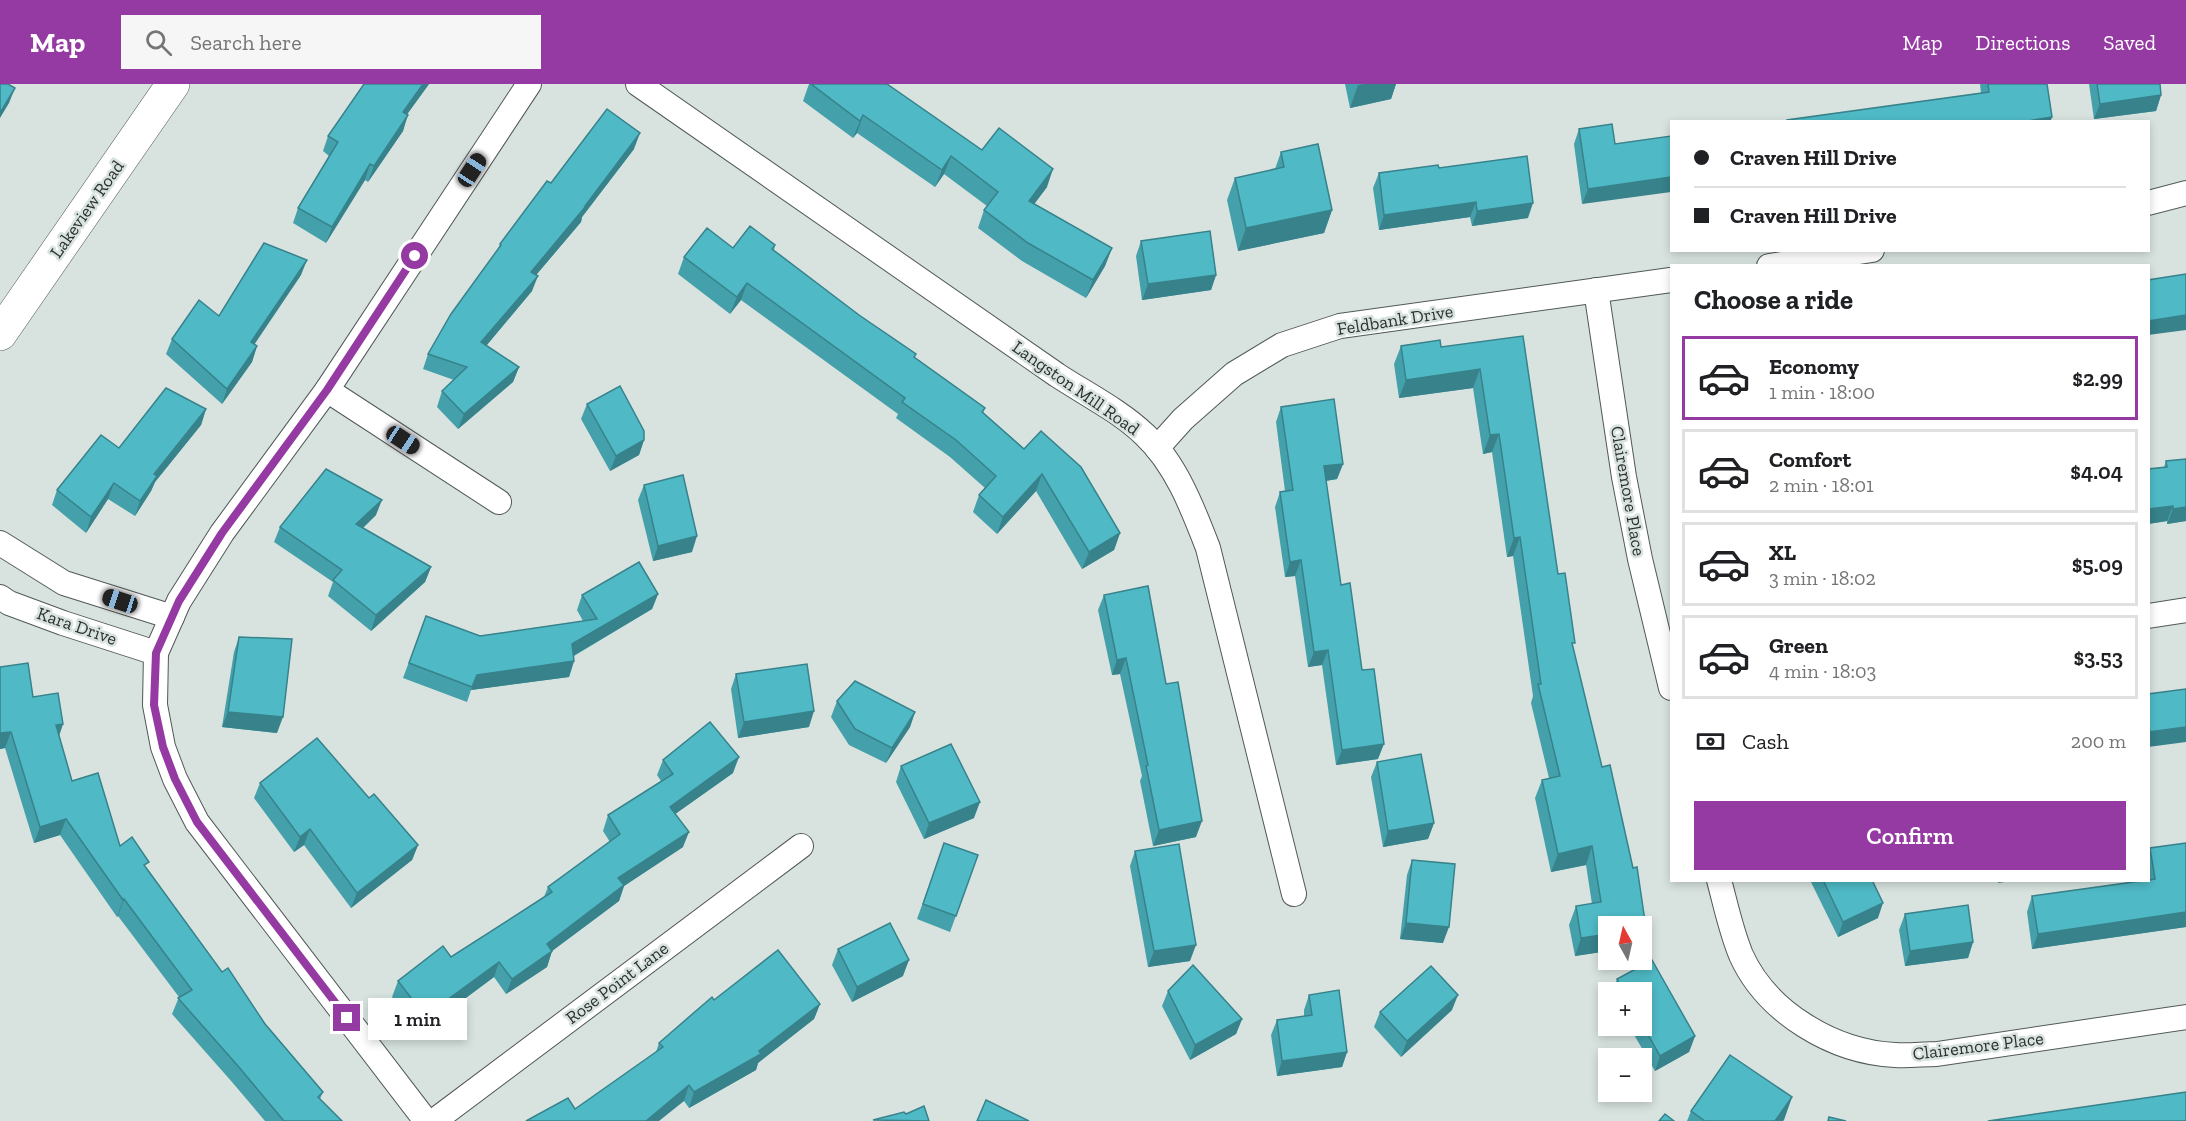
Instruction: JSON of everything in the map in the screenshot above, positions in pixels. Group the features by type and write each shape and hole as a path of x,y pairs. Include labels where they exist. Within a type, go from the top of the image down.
{"main road":[{"name":"Lakeview Road","path":"0,334 173,84"}],"street":[{"path":"426,1121 197,822 175,779 163,747 154,705 156,653 179,601 222,533 327,390 529,84"},
{"name":"Langston Mill Road","path":"638,84 1120,417 1145,435 1157,448 1178,480 1208,548 1294,894"},
{"path":"2150,202 2186,193"},
{"path":"1782,264 1859,252"},
{"name":"Feldbank Drive","path":"1157,448 1183,418 1234,374 1282,345 1340,326 1670,280"},
{"name":"Clairemore Place","path":"1596,290 1624,477 1640,559 1670,684"},
{"path":"327,390 499,502"},
{"name":"Kara Drive","path":"0,543 64,583 172,617"},
{"name":"Kara Drive","path":"0,597 9,603 63,623 156,653"},
{"path":"2150,616 2186,610"},
{"name":"Rose Point Lane","path":"434,1121 801,846"},
{"name":"Clairemore Place","path":"1720,882 1742,957 1764,990 1794,1018 1812,1030 1849,1047 1895,1055 1937,1054 2186,1017"}],"building":[{"path":"0,84 8,84 15,88 0,113"},
{"path":"364,84 423,84 403,112 408,115 374,166 370,164 332,227 298,208 338,142 328,136"},
{"path":"811,84 887,84 982,150 999,128 1053,169 1029,201 1112,248 1093,280 1028,243 984,210 998,192 951,156 942,170 863,115 860,121"},
{"path":"1988,84 2047,84 2052,117 2034,120 1787,120 1989,92"},
{"path":"2097,84 2160,84 2161,95 2100,104"},
{"path":"607,109 640,133 586,206 531,272 538,276 481,342 519,367 464,414 442,391 467,367 428,354 451,314 500,244 547,181 551,183"},
{"path":"1612,124 1615,144 1670,136 1670,177 1588,189 1579,129"},
{"path":"1318,144 1332,210 1246,228 1235,178 1284,167 1281,152"},
{"path":"1527,156 1533,203 1477,211 1476,202 1384,215 1379,173 1438,165 1439,168"},
{"path":"750,226 775,245 772,249 859,315 916,354 914,357 985,408 982,412 1024,449 1041,431 1081,467 1120,533 1089,552 1042,474 1003,517 979,495 996,476 956,440 902,402 905,398 747,283 737,297 684,257 707,228 733,248"},
{"path":"1210,231 1216,275 1148,284 1141,241"},
{"path":"264,243 307,260 251,342 257,346 227,389 172,339 199,300 219,316"},
{"path":"2186,274 2186,315 2150,321 2150,280"},
{"path":"1523,336 1558,574 1565,573 1575,643 1572,643 1602,767 1610,765 1633,868 1637,867 1644,916 1598,916 1598,935 1581,938 1576,906 1601,902 1592,846 1558,854 1542,780 1560,776 1538,684 1541,684 1520,537 1514,538 1499,434 1490,435 1480,369 1406,380 1401,346 1440,340 1441,347"},
{"path":"620,386 644,431 644,440 616,456 587,404"},
{"path":"166,388 206,409 154,474 157,476 140,501 114,483 91,517 57,490 101,435 119,448"},
{"path":"1334,399 1343,464 1324,466 1341,585 1350,583 1362,670 1374,669 1384,744 1342,750 1328,650 1314,652 1301,560 1290,562 1280,492 1293,490 1281,407"},
{"path":"2186,459 2186,507 2150,509 2150,469 2167,467 2166,461"},
{"path":"326,469 382,500 356,524 431,567 376,615 333,580 342,570 280,527"},
{"path":"683,475 697,536 658,546 644,485"},
{"path":"639,562 658,594 572,644 574,661 477,675 472,687 409,663 426,616 480,636 597,619 582,595"},
{"path":"1148,586 1166,684 1178,682 1202,821 1159,830 1126,658 1117,660 1104,595"},
{"path":"239,637 292,639 283,717 228,712"},
{"path":"28,663 33,697 58,693 63,724 56,725 72,781 98,773 120,846 132,837 149,862 144,865 222,972 228,968 265,1024 323,1092 318,1097 342,1121 284,1121 178,998 192,990 123,900 66,819 40,827 11,732 0,733 0,667"},
{"path":"807,664 814,711 744,722 736,674"},
{"path":"855,681 915,712 892,748 855,729 837,701"},
{"path":"2186,689 2186,727 2150,732 2150,694"},
{"path":"710,722 739,757 670,807 689,832 618,878 624,885 547,944 552,951 512,979 499,962 425,1016 398,981 443,946 451,957 552,892 548,887 620,834 608,815 673,774 663,760"},
{"path":"317,738 369,798 374,794 418,845 357,893 310,829 300,837 260,783"},
{"path":"951,744 980,802 929,823 901,766"},
{"path":"1421,754 1434,823 1388,831 1377,762"},
{"path":"944,843 978,855 956,916 923,904"},
{"path":"2186,843 2186,912 2038,934 2032,896 2133,882 2150,882 2150,880 2155,879 2150,848"},
{"path":"1179,844 1196,945 1154,951 1135,851"},
{"path":"1412,860 1455,864 1449,927 1406,923"},
{"path":"1824,882 1873,882 1883,903 1843,922"},
{"path":"1968,905 1973,942 1910,951 1905,914"},
{"path":"890,923 909,960 857,987 838,949"},
{"path":"778,950 820,1004 759,1051 761,1054 694,1092 689,1085 646,1121 526,1121 568,1098 575,1109 663,1047 659,1043 712,997 714,1000"},
{"path":"1652,960 1695,1036 1660,1056 1649,1036 1652,1036 1652,982 1619,982 1617,979 1634,970 1652,970"},
{"path":"1193,965 1242,1019 1195,1045 1168,991"},
{"path":"1431,966 1458,995 1407,1041 1380,1012"},
{"path":"1339,990 1347,1052 1282,1061 1277,1020 1312,1015 1309,995"},
{"path":"1730,1055 1792,1097 1775,1121 1705,1121 1691,1111"},
{"path":"2186,1092 2186,1121 1988,1121"},
{"path":"986,1100 1029,1121 977,1121"},
{"path":"924,1106 929,1121 873,1120 904,1112 906,1114"},
{"path":"1665,1114 1674,1121 1659,1121"},
{"path":"1829,1117 1846,1121 1828,1121"}],"route":[{"path":"347,1018 197,822 175,779 163,747 154,705 156,653 179,601 222,533 327,390 415,256"}]}
